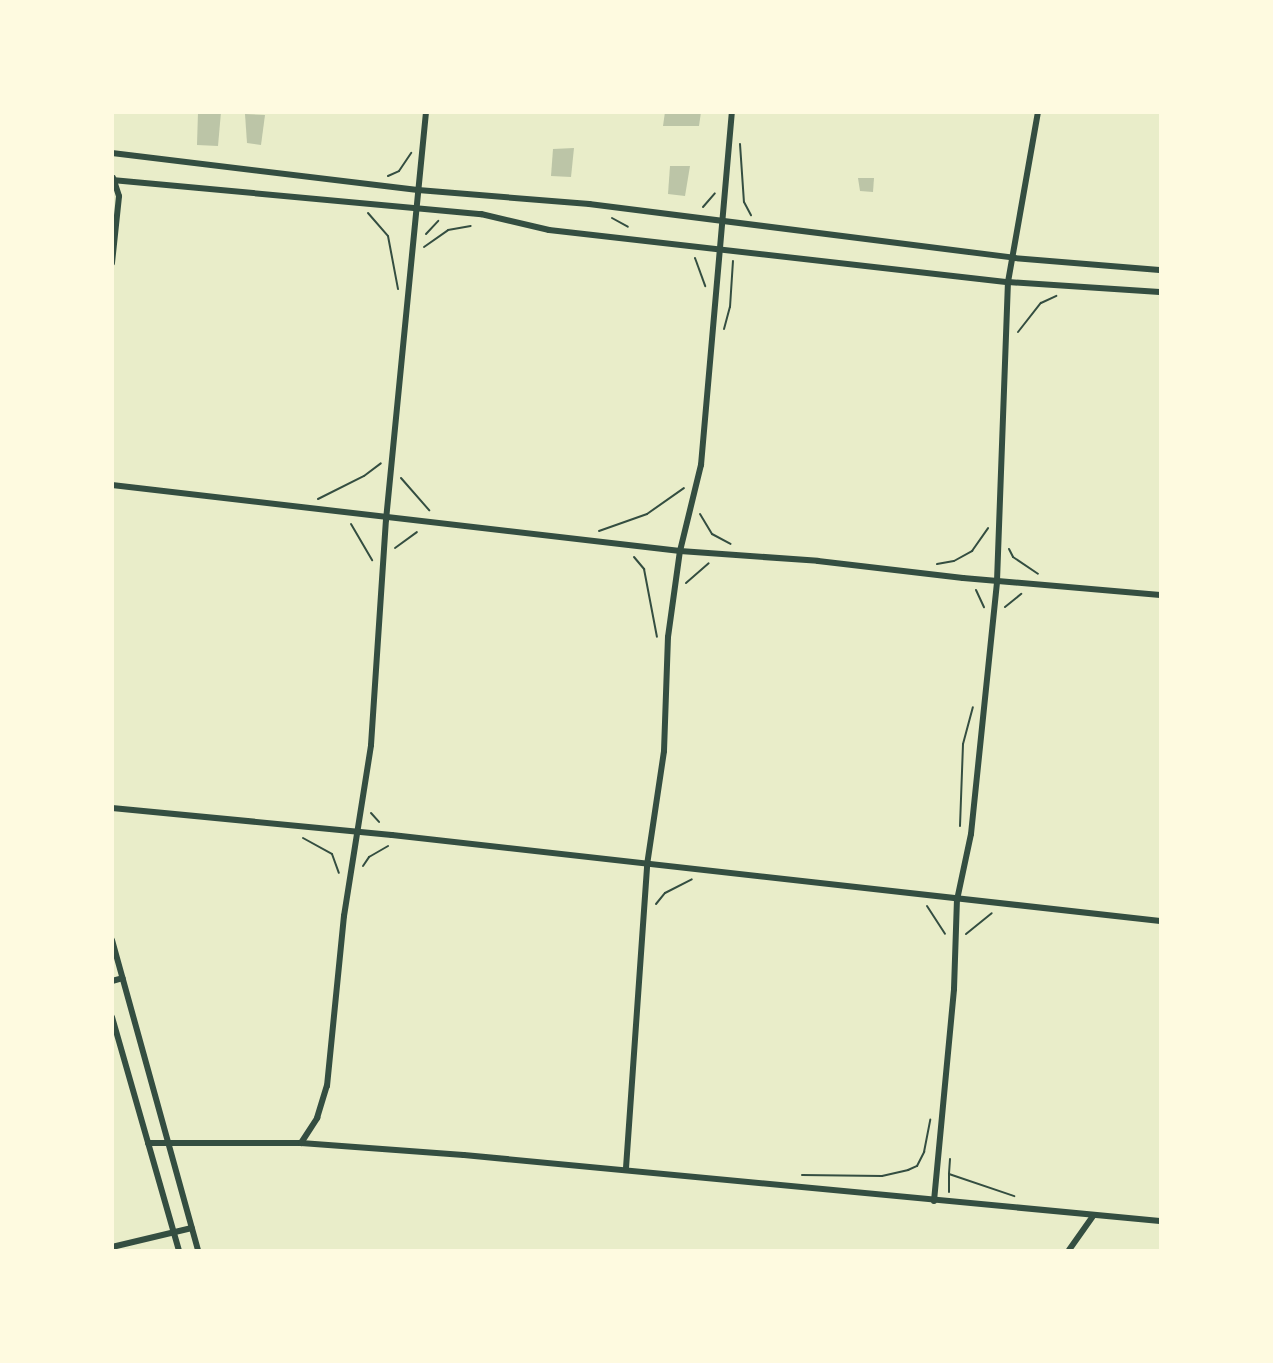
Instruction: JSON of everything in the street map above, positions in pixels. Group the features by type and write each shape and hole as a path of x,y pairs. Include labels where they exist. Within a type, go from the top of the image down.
{"street":[{"path":"301,1143 317,1118 327,1086 355,831 371,745 386,520 426,112"},
{"path":"626,1168 647,865 664,751 674,597 680,551 701,465 732,112"},
{"path":"934,1201 954,989 957,900 971,834 997,580 1008,282 1038,112"},
{"path":"112,153 418,190 688,216 1014,258 1161,270"},
{"path":"112,263 119,196 113,179 481,214 549,230 1008,282 1161,292"},
{"path":"112,485 386,520 623,543 680,551 818,561 963,578 1044,582 1161,595"},
{"path":"112,808 355,831 1161,921"},
{"path":"112,940 198,1251"},
{"path":"112,981 123,978"},
{"path":"112,1017 179,1251"},
{"path":"148,1143 167,1141 301,1143 626,1168 953,1203 1161,1221"},
{"path":"1069,1251 1093,1216"},
{"path":"112,1247 192,1228"}],"path":[{"path":"740,135 744,202 751,215 765,226"},
{"path":"373,185 399,171 423,144"},
{"path":"688,216 700,211 725,180"},
{"path":"347,203 364,208 388,236 394,283 407,307"},
{"path":"609,216 651,241"},
{"path":"446,219 428,228 421,249 434,237 459,225 477,224"},
{"path":"462,222 471,226"},
{"path":"686,246 696,259 705,290"},
{"path":"1014,339 1023,322 1041,303 1063,294"},
{"path":"300,509 393,458"},
{"path":"400,476 440,525"},
{"path":"576,539 647,514 689,485"},
{"path":"698,511 712,534 738,547"},
{"path":"340,514 367,545 375,569"},
{"path":"933,564 954,561 972,551 992,521"},
{"path":"392,554 406,537 419,531"},
{"path":"623,543 644,569 657,641"},
{"path":"963,578 977,591 992,624 1014,598 1044,582 1013,557 1006,545"},
{"path":"674,597 708,563 728,556"},
{"path":"960,833 966,727 977,698 986,687"},
{"path":"369,811 392,835"},
{"path":"296,836 332,854 340,877"},
{"path":"362,868 369,857 394,843"},
{"path":"643,926 665,893 712,872"},
{"path":"915,893 938,918 946,938"},
{"path":"963,939 977,922 993,913"},
{"path":"800,1175 882,1176 917,1166 924,1152 931,1116"},
{"path":"950,1150 948,1190 953,1203"},
{"path":"949,1174 1017,1197"}],"building":[{"path":"198,112 221,112 218,146 197,145"},
{"path":"665,112 701,112 699,126 663,126"},
{"path":"245,114 265,115 261,145 247,143"},
{"path":"574,148 571,177 551,176 553,149"},
{"path":"670,166 690,166 685,196 668,194"},
{"path":"858,178 874,178 873,192 860,191"}]}
